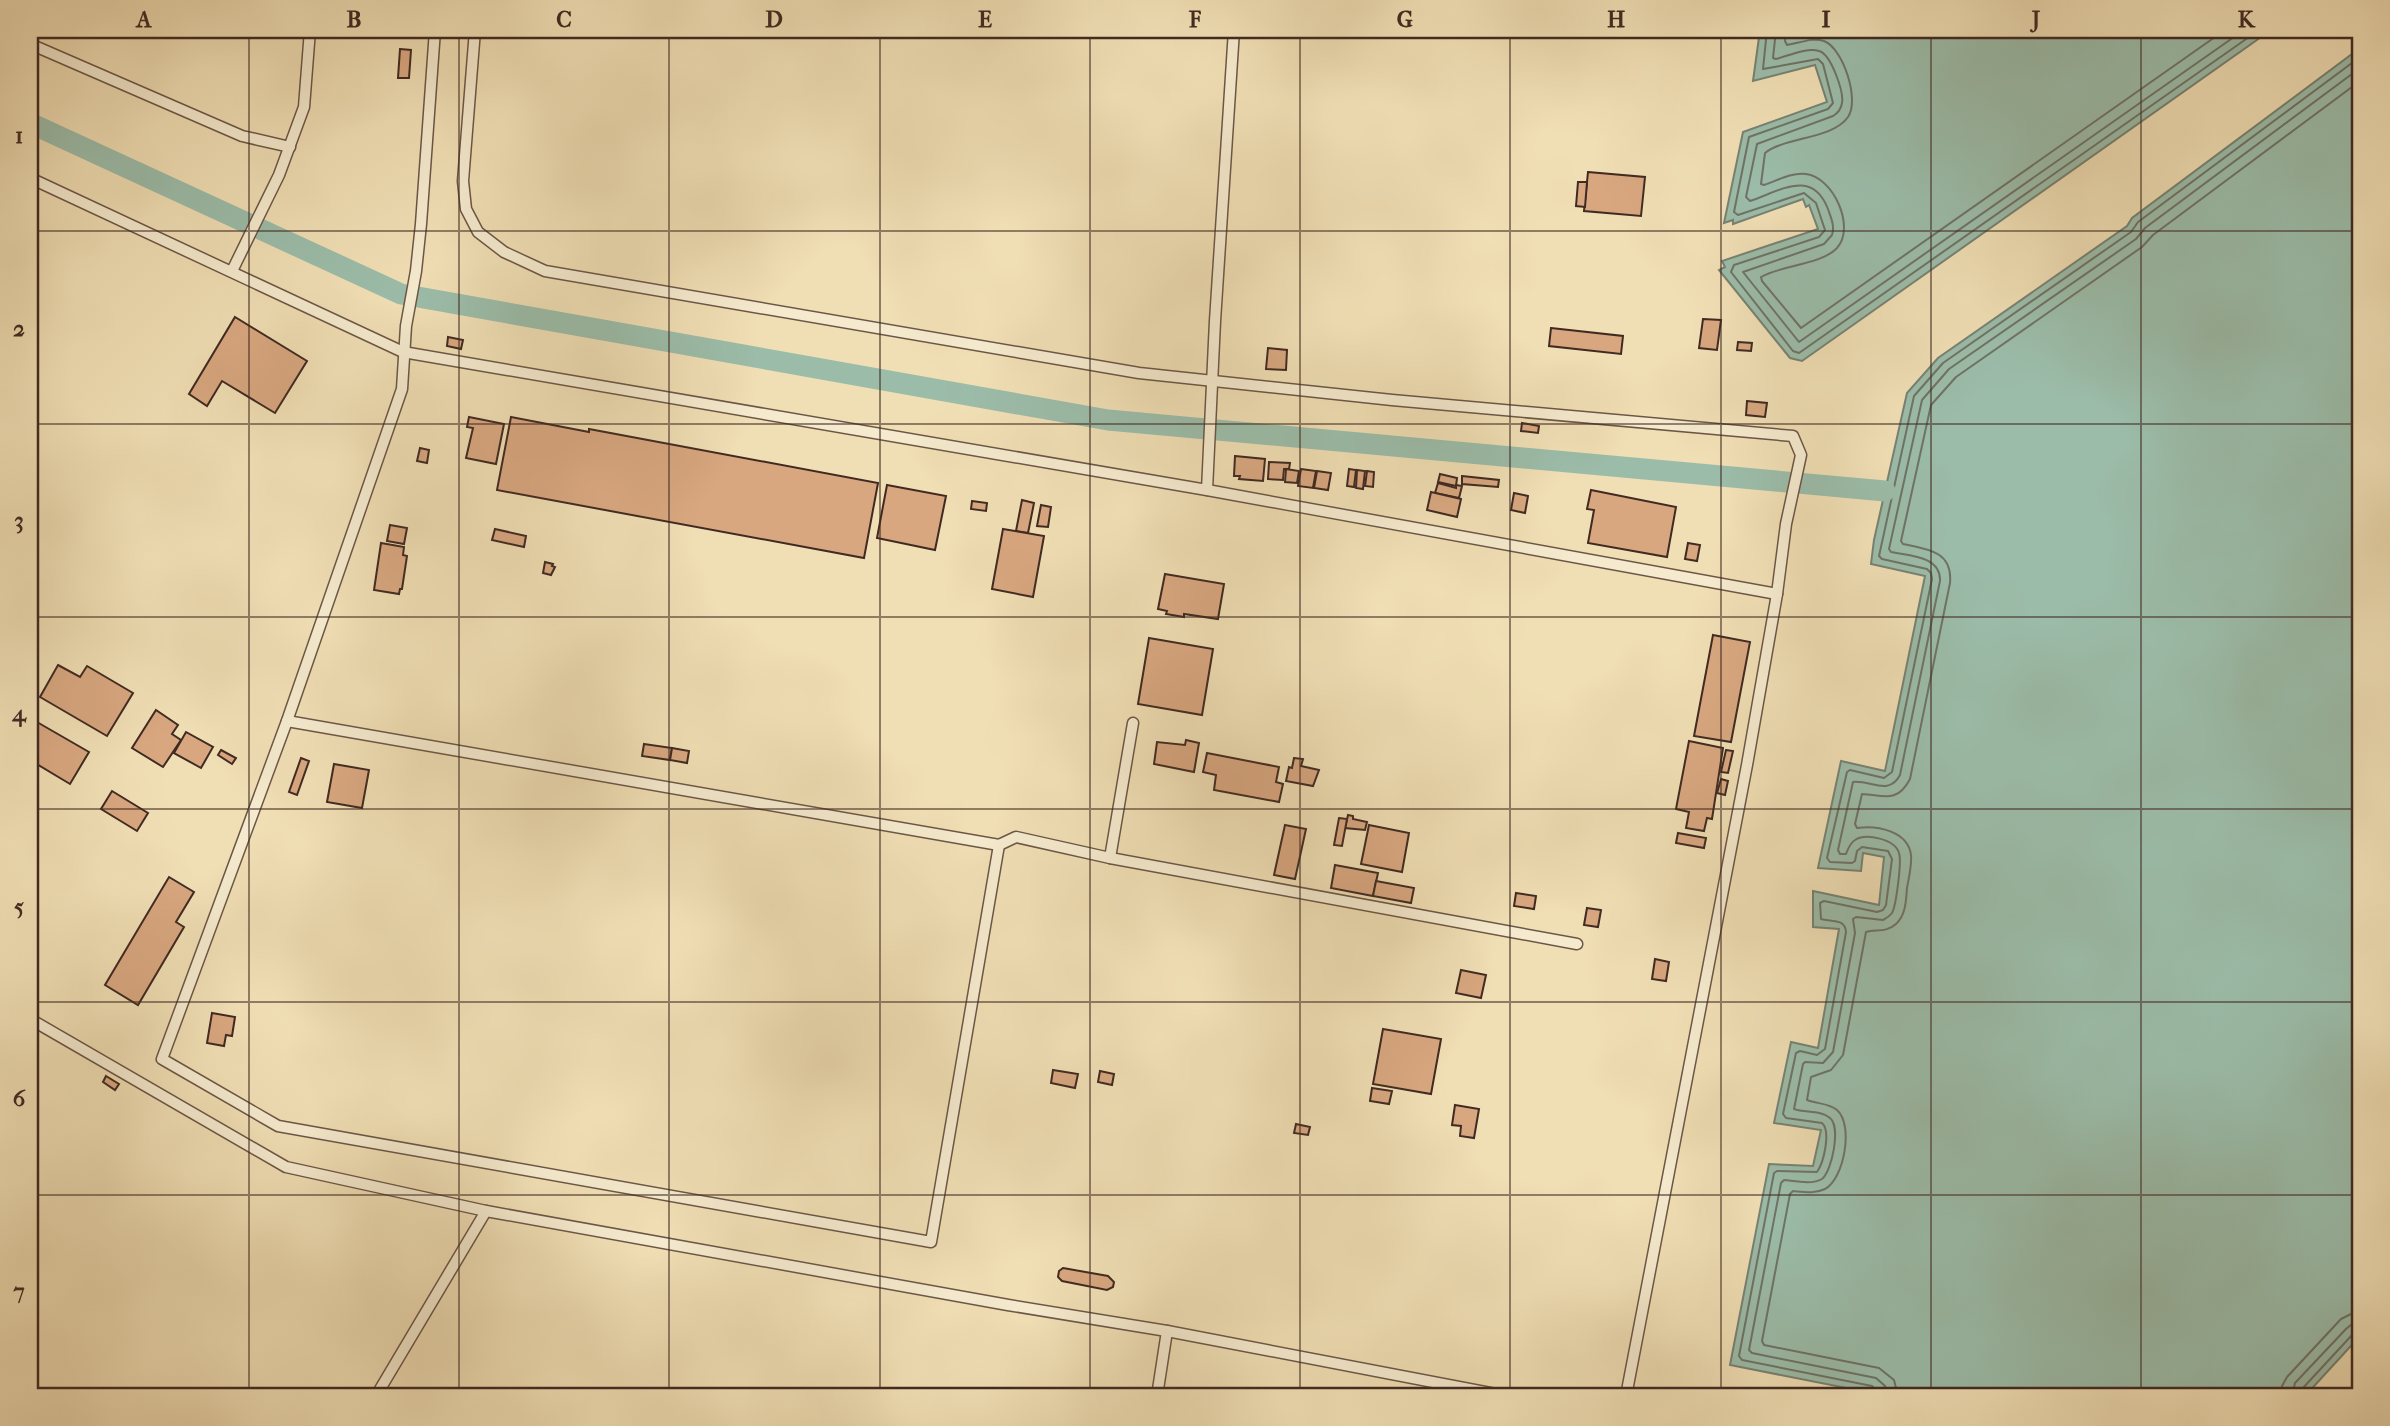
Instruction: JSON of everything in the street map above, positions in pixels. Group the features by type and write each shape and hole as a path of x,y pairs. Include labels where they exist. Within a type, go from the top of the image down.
{"lane":[{"path":"232,271 279,175 304,107 310,30"},
{"path":"435,30 416,271 406,326 402,389 287,721 162,1059 278,1126 931,1242 999,845"},
{"path":"475,30 463,181 466,209 478,232 503,251 545,271 1139,373 1392,400 1793,436 1801,455 1786,524 1777,594 1747,765 1626,1396"},
{"path":"1208,487 1234,30"},
{"path":"30,44 242,136 290,147"},
{"path":"30,178 404,352 1208,487 1777,594"},
{"path":"287,721 999,845 1016,837 1110,858 1577,944"},
{"path":"1110,858 1133,723"},
{"path":"30,1018 286,1167 486,1211 1167,1331 1506,1396"},
{"path":"376,1396 486,1211"},
{"path":"1157,1396 1167,1331"}],"water":[{"path":"1760,30 2271,30 1802,361 1790,358 1719,270 1725,267 1722,261 1818,229 1809,205 1806,207 1803,199 1733,224 1733,220 1724,223 1743,132 1827,102 1815,65 1753,81"},
{"path":"2360,48 2360,1336 2305,1396 1887,1396 1730,1365 1769,1164 1813,1166 1821,1130 1774,1123 1791,1042 1818,1048 1839,929 1813,927 1813,891 1879,905 1884,857 1863,853 1861,871 1818,868 1841,761 1885,771 1925,576 1871,564 1907,393 1938,358 2127,226 2132,218"}],"building":[{"path":"400,49 411,50 409,78 398,78"},
{"path":"1588,172 1645,177 1641,216 1584,211"},
{"path":"1578,182 1587,182 1585,207 1576,206"},
{"path":"235,317 307,361 275,413 222,381 207,406 189,394"},
{"path":"1703,319 1721,320 1717,350 1699,348"},
{"path":"1551,328 1623,336 1621,354 1549,346"},
{"path":"448,337 463,340 461,349 447,346"},
{"path":"1738,342 1752,343 1751,351 1737,350"},
{"path":"1268,348 1287,350 1286,370 1266,369"},
{"path":"1747,401 1767,403 1765,417 1746,415"},
{"path":"469,417 504,424 496,464 466,458 473,428 467,427"},
{"path":"511,417 878,483 864,558 497,490"},
{"path":"1522,423 1539,426 1538,433 1521,431"},
{"path":"420,448 429,450 427,463 417,461"},
{"path":"1235,456 1265,459 1263,481 1239,479 1240,476 1234,476"},
{"path":"1269,462 1290,463 1289,469 1284,469 1283,480 1268,479"},
{"path":"1286,469 1299,471 1297,483 1285,482"},
{"path":"1301,469 1316,471 1313,488 1298,486"},
{"path":"1349,469 1356,470 1354,487 1347,486"},
{"path":"1357,470 1365,471 1363,489 1356,488"},
{"path":"1317,471 1331,473 1328,490 1314,488"},
{"path":"1367,471 1374,472 1373,487 1365,486"},
{"path":"1440,474 1457,478 1456,486 1438,482"},
{"path":"1462,476 1499,480 1498,487 1462,484"},
{"path":"1438,483 1456,488 1456,485 1462,486 1459,498 1435,493"},
{"path":"887,485 946,496 935,550 877,538"},
{"path":"1591,490 1676,507 1667,557 1588,543 1594,510 1587,509"},
{"path":"1431,492 1461,499 1457,517 1427,510"},
{"path":"1514,493 1528,496 1525,513 1511,510"},
{"path":"1022,500 1034,503 1028,533 1016,531"},
{"path":"972,501 987,503 986,511 971,509"},
{"path":"1041,505 1051,507 1048,527 1037,526"},
{"path":"390,525 407,528 404,544 387,541"},
{"path":"495,529 526,536 524,547 492,540"},
{"path":"1003,529 1044,536 1033,597 992,589"},
{"path":"381,543 404,547 403,555 407,556 399,594 374,590"},
{"path":"1688,543 1700,545 1697,561 1685,559"},
{"path":"545,562 555,567 551,575 543,573"},
{"path":"1165,574 1224,584 1218,619 1166,614 1167,611 1158,609"},
{"path":"1713,635 1750,642 1731,742 1694,736"},
{"path":"1149,638 1213,649 1202,715 1138,704"},
{"path":"58,665 80,677 87,666 133,693 107,736 40,697"},
{"path":"156,710 178,725 172,734 181,740 163,767 132,748"},
{"path":"30,718 89,752 70,784 30,760"},
{"path":"186,732 213,747 201,768 174,753"},
{"path":"1186,740 1199,743 1194,772 1154,764 1157,742 1185,745"},
{"path":"1689,741 1723,748 1712,819 1707,818 1704,831 1686,828 1689,812 1676,809"},
{"path":"644,744 672,748 670,760 642,756"},
{"path":"672,748 689,751 687,763 670,760"},
{"path":"221,750 236,758 232,764 218,755"},
{"path":"1726,750 1733,751 1728,773 1721,772"},
{"path":"1207,753 1279,767 1276,782 1283,784 1279,802 1214,790 1216,775 1203,772"},
{"path":"301,758 309,761 297,795 289,792"},
{"path":"1294,758 1303,759 1301,766 1319,770 1313,786 1286,781"},
{"path":"334,764 369,770 362,808 327,802"},
{"path":"1721,779 1728,781 1725,795 1717,793"},
{"path":"112,791 148,813 137,831 101,809"},
{"path":"1348,815 1367,822 1365,830 1345,828"},
{"path":"1339,818 1347,819 1342,846 1334,845"},
{"path":"1285,825 1306,829 1295,879 1274,875"},
{"path":"1369,825 1409,833 1402,872 1361,864"},
{"path":"1678,833 1706,838 1704,848 1676,843"},
{"path":"1335,865 1378,873 1373,896 1331,888"},
{"path":"169,877 194,892 176,922 184,927 138,1005 105,985"},
{"path":"1376,881 1414,888 1411,903 1373,896"},
{"path":"1516,893 1536,896 1534,909 1514,906"},
{"path":"1587,908 1601,910 1598,927 1584,925"},
{"path":"1655,959 1669,962 1666,981 1652,979"},
{"path":"1461,970 1486,975 1481,998 1456,993"},
{"path":"212,1013 235,1017 232,1036 226,1035 224,1046 207,1043"},
{"path":"1383,1029 1441,1039 1431,1094 1373,1084"},
{"path":"1053,1070 1078,1074 1075,1088 1051,1083"},
{"path":"1100,1071 1114,1074 1112,1085 1098,1082"},
{"path":"106,1076 119,1084 115,1090 103,1082"},
{"path":"1372,1088 1392,1091 1389,1104 1370,1101"},
{"path":"1455,1105 1479,1109 1474,1138 1460,1136 1461,1126 1452,1125"},
{"path":"1296,1124 1310,1127 1308,1135 1294,1133"},
{"path":"1063,1268 1108,1276 1114,1282 1113,1287 1107,1290 1062,1281 1058,1277"}],"waterway":[{"path":"30,123 401,294 1108,420 1885,491"}]}
